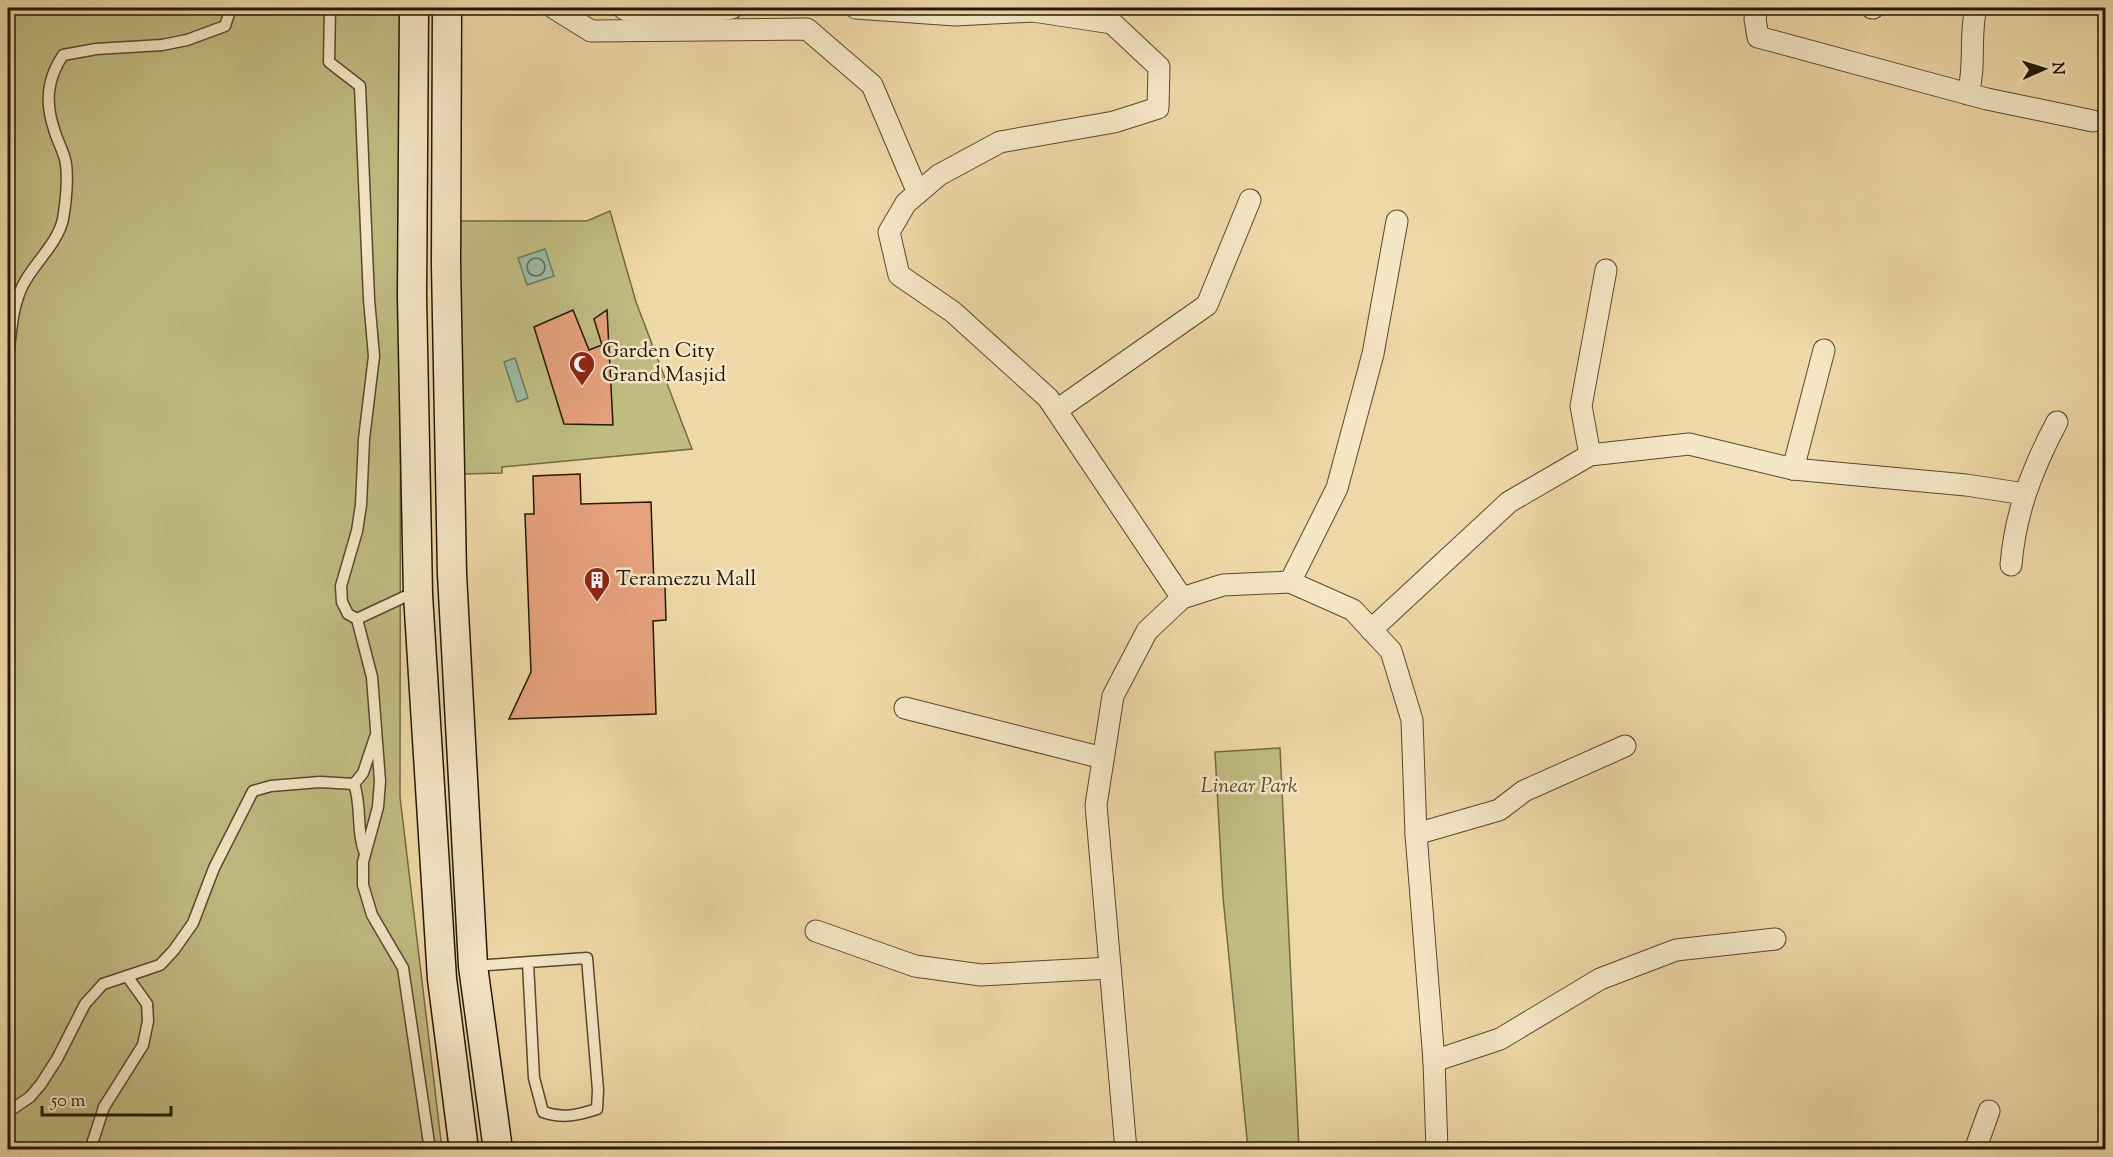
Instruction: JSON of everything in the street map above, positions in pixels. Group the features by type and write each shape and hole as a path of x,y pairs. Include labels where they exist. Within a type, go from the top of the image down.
{"street":[{"path":"414,8 412,297 417,595 442,979 464,1149"},
{"path":"447,8 446,253 452,574 473,966 498,1149"},
{"path":"554,8 591,31 807,29 872,85 918,193"},
{"path":"623,8 697,12 732,8"},
{"path":"856,8 955,15 1033,11 1112,23 1159,67 1158,108 1114,122 1000,142 939,175 906,203 889,232 899,274 953,312 1048,398 1182,598"},
{"path":"1757,8 1755,19 1758,37 1968,94 2093,121"},
{"path":"1968,94 1973,67 1972,38 1976,8"},
{"path":"1057,410 1207,305 1250,200"},
{"path":"1290,582 1337,488 1373,354 1397,221"},
{"path":"1590,455 1581,406 1606,270"},
{"path":"1793,470 1824,350"},
{"path":"2010,565 2013,541 2025,494 2037,460 2057,422"},
{"path":"1371,630 1509,502 1590,455 1689,444 1793,470 1966,484 2025,494"},
{"path":"1126,1149 1096,805 1113,696 1147,631 1182,598 1223,585 1290,582 1353,610 1391,651 1412,720 1416,834 1434,1061 1437,1149"},
{"path":"905,708 1103,758"},
{"path":"1416,834 1499,810 1524,791 1625,746"},
{"path":"816,931 915,966 981,975 1110,968"},
{"path":"1434,1061 1500,1039 1600,980 1676,950 1775,939"},
{"path":"458,1104 490,1098"},
{"path":"1975,1149 1989,1111"}],"lane":[{"path":"8,357 13,322 22,286 47,251 63,220 66,165 54,130 48,98 49,79 63,55 187,40 225,26 231,8"},
{"path":"330,8 330,62 360,86 369,299 374,356 364,439 361,505 357,531 341,586 342,603 348,614 357,619 372,677 375,737 379,759 378,807 365,853 363,885 372,915 403,968 430,1149"},
{"path":"357,619 404,597 417,595"},
{"path":"354,784 363,773 375,737"},
{"path":"8,1112 30,1097 41,1084 57,1059 85,1004 103,984 159,965 174,950 193,923 219,857 253,791 271,786 320,782 354,784"},
{"path":"354,784 360,806 360,841 365,853"},
{"path":"473,966 587,958 598,1090 597,1109 576,1116 555,1117 543,1112 534,1078 528,963"},
{"path":"90,1149 104,1107 142,1045 148,1021 147,1004 127,976"}],"green space":[{"path":"8,8 401,8 400,797 442,1149 8,1149"},
{"path":"610,211 636,302 692,449 502,467 502,473 463,474 459,221 587,221"},
{"name":"Linear Park","path":"1280,748 1299,1149 1248,1149 1223,897 1215,752"}],"water":[{"path":"545,249 554,276 527,285 518,258"},
{"path":"515,358 528,398 517,402 504,362"}],"building":[{"name":"Garden City Grand Masjid","path":"573,310 589,350 602,345 594,319 607,310 613,425 564,424 534,327"},
{"name":"Teramezzu Mall","path":"580,474 581,504 651,502 654,586 665,586 666,620 653,621 656,714 509,719 531,672 525,514 534,514 533,476"}],"place":[{"name":"Garden City Grand Masjid","path":"582,387"},
{"name":"Teramezzu Mall","path":"597,603"}]}
